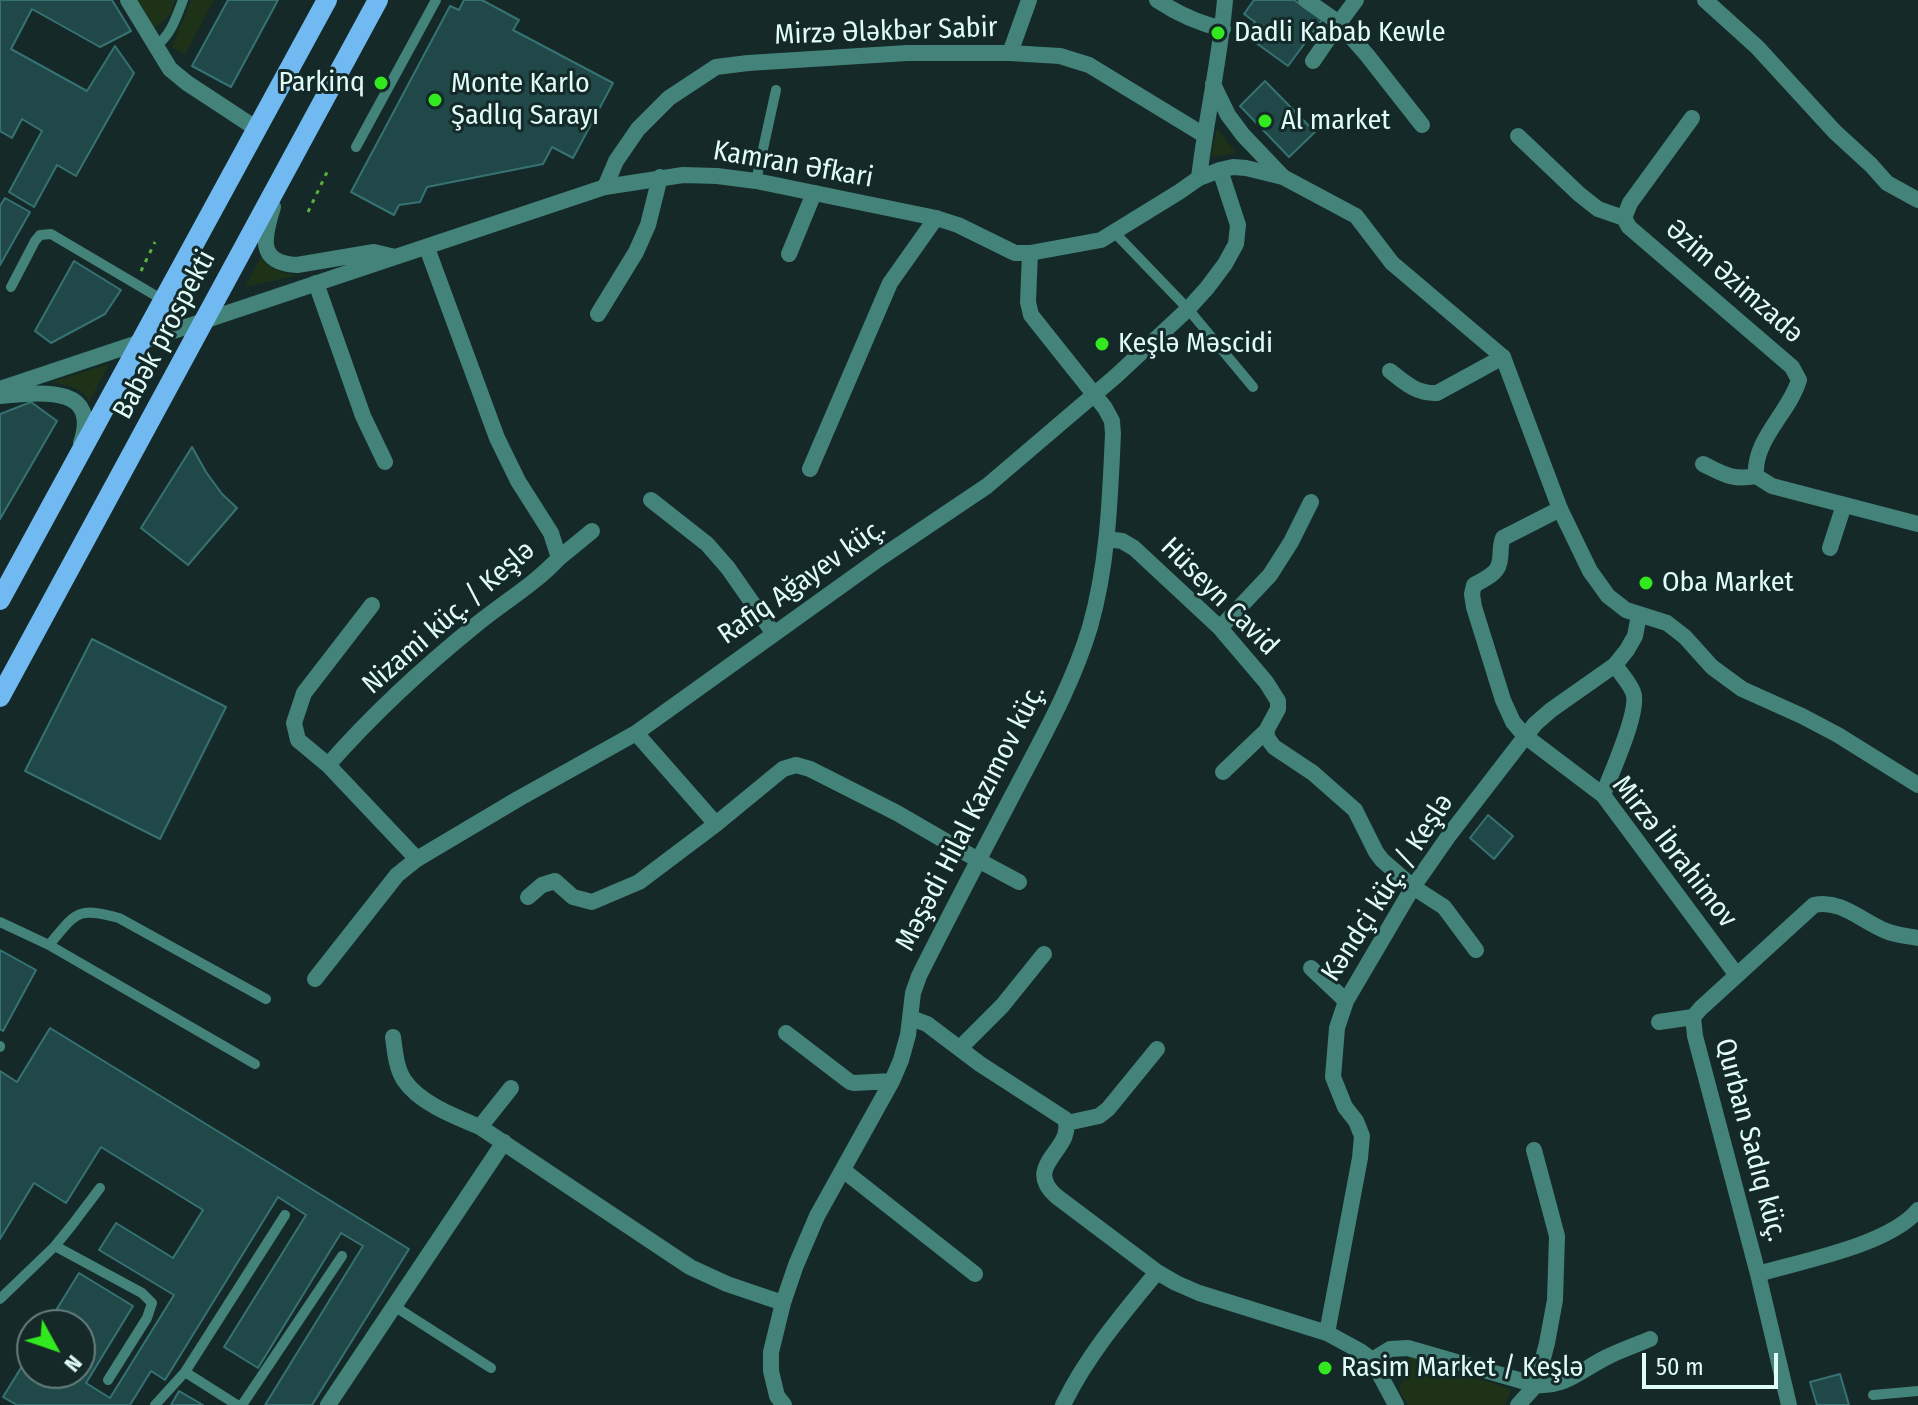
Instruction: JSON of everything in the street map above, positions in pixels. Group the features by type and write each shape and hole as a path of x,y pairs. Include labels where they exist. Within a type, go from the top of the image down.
{"main road":[{"name":"Babək prospekti","path":"0,600 327,0"},
{"name":"Babək prospekti","path":"0,697 378,0"}],"street":[{"path":"128,0 170,69 257,129"},
{"path":"1010,53 1029,0"},
{"path":"1157,0 1196,22 1223,29"},
{"path":"1199,178 1225,0"},
{"path":"1306,0 1339,23 1422,125"},
{"path":"1313,61 1356,0"},
{"path":"1705,0 1757,47 1887,183 1918,200"},
{"name":"Mirzə Ələkbər Sabir","path":"605,187 616,161 638,129 669,98 716,67 748,63 907,53 1060,56 1089,65 1204,135"},
{"path":"1213,84 1228,115 1243,135 1283,177"},
{"name":"Əzim Əzimzadə","path":"1692,118 1630,203 1624,218 1629,227 1792,367 1799,380 1796,392 1756,459 1756,476"},
{"path":"1518,136 1598,209 1624,218"},
{"path":"1030,253 1101,240 1199,178 1233,167 1283,177 1356,216 1392,263 1503,357 1560,509 1608,596 1626,610 1657,618 1677,630 1712,667 1742,689 1838,735 1918,785"},
{"name":"Rafiq Ağayev küç.","path":"315,979 397,875 417,859 636,733 880,558 987,486 1094,394 1188,309 1225,264 1236,244 1238,225 1220,170"},
{"path":"284,173 265,237 268,254 285,265 374,252 397,258"},
{"name":"Kamran Əfkari","path":"0,389 605,187 660,177 701,174 756,181 936,218 958,225 1015,253 1030,253"},
{"path":"598,314 636,252 648,225 660,177"},
{"path":"789,254 814,193"},
{"path":"810,469 890,283 936,218"},
{"name":"Nizami küç. / Keşlə","path":"328,765 401,691 475,625 548,570 559,558 551,533 518,481 497,438 427,248"},
{"name":"Məşədi Hilal Kazımov küç.","path":"784,1405 777,1396 771,1371 771,1352 796,1265 817,1216 892,1081 908,1035 913,993 919,976 1048,726 1076,668 1091,624 1107,539 1112,421 1031,315 1028,302 1030,253"},
{"path":"316,283 363,416 385,462"},
{"path":"1390,371 1412,388 1437,393 1503,357"},
{"path":"0,396 59,394 78,403 83,410 85,429 71,471"},
{"path":"1703,464 1731,478 1756,476 1772,486 1918,524"},
{"path":"651,500 707,544 728,568 774,634"},
{"path":"1220,628 1270,575 1311,502"},
{"path":"1830,548 1844,505"},
{"name":"Mirzə İbrahimov","path":"1560,509 1503,538 1499,566 1474,585 1474,607 1503,700 1513,722 1525,736 1603,795 1736,974"},
{"path":"559,558 592,531"},
{"name":"Hüseyn Cavid","path":"1107,539 1122,541 1134,548 1220,628 1266,682 1278,701 1278,709 1266,731"},
{"path":"372,605 304,693 294,723 298,740 328,765 417,859"},
{"name":"Kəndçi küç. / Keşlə","path":"1327,1333 1362,1136 1356,1121 1345,1107 1333,1077 1337,1028 1346,1001 1413,887 1450,834 1525,736 1551,710 1615,665 1635,636 1639,615"},
{"path":"1603,795 1632,719 1635,703 1634,692 1615,665"},
{"path":"1223,772 1266,731 1274,747 1313,773 1355,810 1376,852 1413,887 1444,907 1476,950"},
{"path":"636,733 716,824"},
{"path":"528,897 542,885 555,881 573,897 592,902 639,882 783,769 796,765 884,806 1019,882"},
{"name":"Qurban Sadıq küç.","path":"1789,1405 1695,1036 1693,1017 1814,905 1826,902 1836,905 1885,931 1918,938"},
{"path":"960,1048 993,1016 1044,954"},
{"path":"1311,968 1346,1001"},
{"path":"1659,1022 1693,1017"},
{"path":"911,1018 927,1024 980,1064 1062,1115 1067,1123 1066,1134 1046,1167 1044,1181 1047,1189 1157,1272 1199,1293 1327,1333 1360,1351 1372,1360 1396,1405"},
{"path":"786,1033 850,1082 892,1081"},
{"path":"393,1037 404,1081 419,1095 504,1142 690,1267 727,1284 783,1303"},
{"path":"1067,1123 1099,1116 1108,1109 1157,1049"},
{"path":"480,1127 511,1088"},
{"path":"328,1405 504,1142"},
{"path":"1518,1405 1536,1385 1555,1300 1557,1236 1534,1150"},
{"path":"843,1170 975,1274"},
{"path":"1758,1274 1892,1232 1918,1210"},
{"path":"1063,1405 1094,1354 1157,1272"},
{"path":"1372,1360 1390,1349 1408,1348 1536,1385 1549,1386 1563,1383 1610,1355 1650,1339"}],"lane":[{"path":"155,47 171,29 183,0"},
{"path":"356,147 436,0"},
{"path":"756,181 776,90"},
{"path":"1115,233 1188,309 1253,387"},
{"path":"11,287 35,241 40,235 51,234 163,300"},
{"path":"49,945 74,916 94,912 119,918 266,999"},
{"path":"0,922 49,945 255,1064"},
{"path":"0,1299 55,1246 100,1188"},
{"path":"155,1405 185,1372 285,1215"},
{"path":"55,1246 142,1293 152,1303 147,1318 108,1380"},
{"path":"185,1372 240,1405 342,1256"},
{"path":"394,1306 491,1368"},
{"path":"1873,1395 1918,1391"}],"path":[{"path":"308,212 328,170"},
{"path":"139,274 155,242"}],"green space":[{"path":"138,0 175,0 170,15 154,29"},
{"path":"191,0 214,0 185,55 172,47"},
{"path":"1217,128 1236,153 1211,157"},
{"path":"261,257 277,270 299,275 245,287"},
{"path":"109,364 89,402 78,389 51,382"},
{"path":"1409,1356 1511,1389 1506,1405 1409,1405 1399,1391"}],"building":[{"path":"0,0 112,0 131,31 100,47 32,9 11,49 87,91 115,46 134,73 76,176 57,165 34,207 9,192 42,131 22,119 12,138 0,131"},
{"path":"228,0 278,0 231,87 192,66"},
{"path":"464,0 482,0 519,20 513,30 613,83 573,158 552,147 543,164 427,187 420,202 399,205 394,215 351,192 450,6 459,10"},
{"path":"1254,0 1294,0 1322,20 1288,66 1245,35 1255,22 1244,14"},
{"path":"1265,81 1315,132 1289,157 1240,106"},
{"path":"5,198 30,212 0,265 0,206"},
{"path":"74,261 121,290 105,314 51,343 35,331"},
{"path":"31,402 57,421 0,519 0,414"},
{"path":"192,447 222,494 237,508 188,565 141,528"},
{"path":"92,639 226,707 160,839 25,771"},
{"path":"1488,815 1513,836 1494,859 1470,838"},
{"path":"0,950 36,970 3,1031 0,1029"},
{"path":"50,1028 409,1249 312,1405 265,1405 363,1246 341,1233 258,1368 224,1347 306,1215 278,1197 165,1380 151,1371 130,1405 17,1405 3,1397 16,1376 16,1389 96,1389 110,1398 174,1295 99,1250 116,1223 173,1258 203,1210 101,1147 66,1203 34,1183 0,1239 0,1071 17,1082"},
{"path":"79,1273 133,1306 96,1367 96,1309 57,1309"},
{"path":"1840,1374 1849,1405 1817,1405 1810,1382"},
{"path":"179,1391 203,1405 171,1405"}],"place":[{"name":"Dadli Kabab Kewle","path":"1218,33"},
{"name":"Parkinq","path":"381,83"},
{"name":"Monte Karlo Şadlıq Sarayı","path":"435,100"},
{"name":"Al market","path":"1265,121"},
{"name":"Keşlə Məscidi","path":"1102,344"},
{"name":"Oba Market","path":"1646,583"},
{"name":"Rasim Market / Keşlə","path":"1325,1368"}]}
